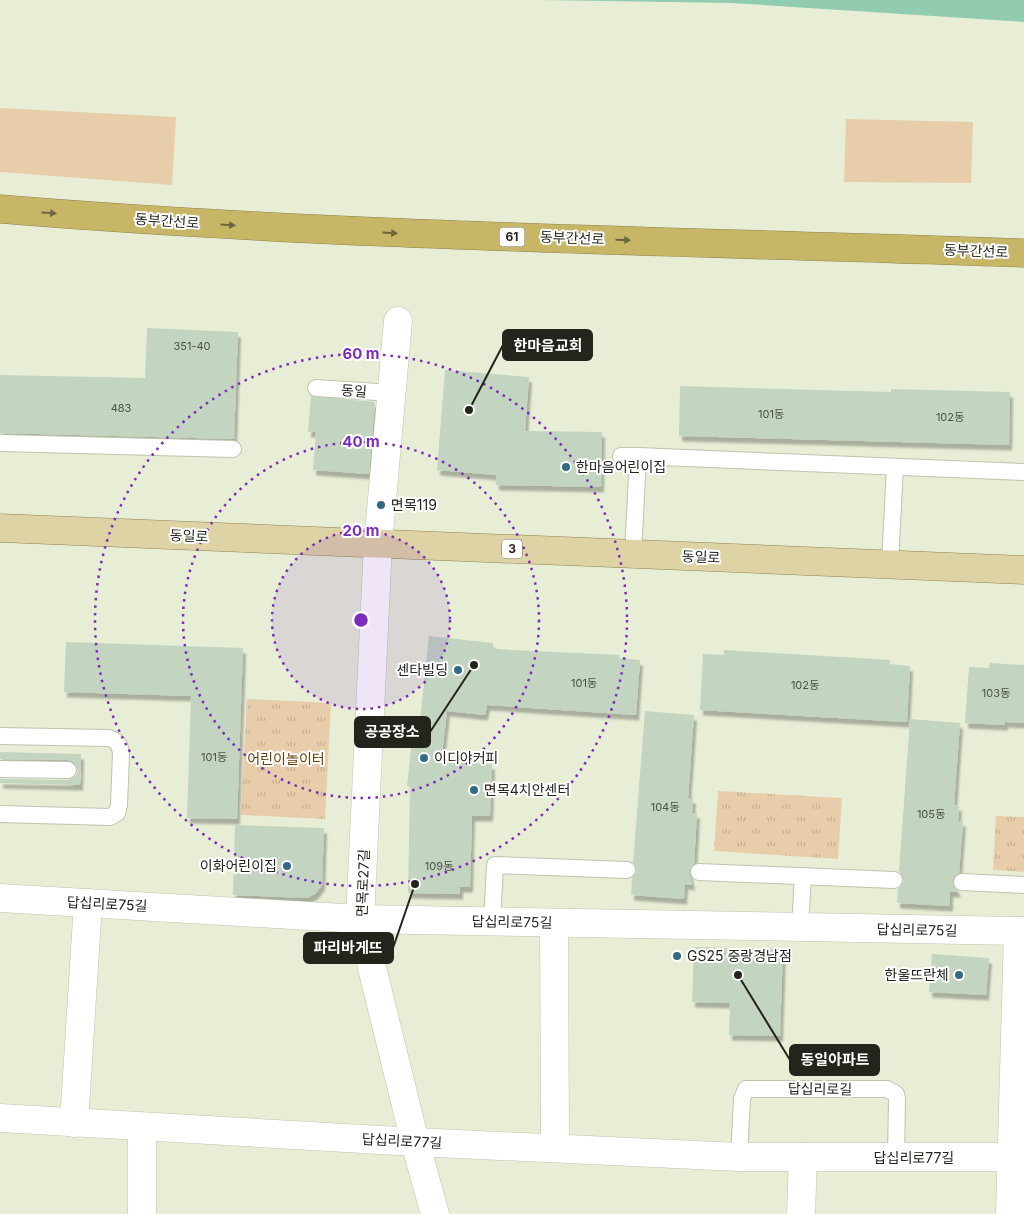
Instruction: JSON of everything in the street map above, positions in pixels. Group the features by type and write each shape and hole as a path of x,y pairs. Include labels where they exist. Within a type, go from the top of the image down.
{"highway":[{"name":"동부간선로","path":"0,209 188,223 417,234 1024,253"}],"main road":[{"name":"동일로","path":"0,528 1024,570"}],"street":[{"path":"378,544 398,321"},
{"name":"면목로27길","path":"378,544 360,919 415,1142 436,1214"},
{"name":"답십리로75길","path":"0,898 360,919 1021,932"},
{"path":"74,1123 88,903"},
{"path":"554,922 555,1148"},
{"path":"1010,1214 1018,1157 1021,932"},
{"name":"답십리로77길","path":"0,1118 415,1142 739,1157 1018,1157"},
{"path":"142,1127 142,1214"},
{"path":"801,1214 803,1157"}],"lane":[{"name":"동일","path":"316,388 392,393"},
{"path":"0,443 233,449"},
{"path":"621,456 1024,472"},
{"path":"633,554 638,456"},
{"path":"890,564 895,467"},
{"path":"0,736 109,738 116,740 120,746 121,754 119,805 117,813 110,817 0,814"},
{"path":"0,769 68,770"},
{"path":"492,922 495,865 627,870"},
{"path":"699,872 894,880"},
{"path":"800,928 803,876"},
{"path":"962,882 1024,885"},
{"name":"답십리로길","path":"739,1157 742,1099 746,1089 886,1089 896,1094 896,1158"}],"green space":[{"path":"0,108 176,117 172,185 0,172"},
{"path":"846,119 973,122 971,183 844,182"},
{"name":"어린이놀이터","path":"247,699 331,703 325,819 241,815"},
{"path":"718,791 842,798 838,859 714,851"},
{"path":"996,816 1024,817 1024,872 993,870"}],"shaded area":[{"path":"541,0 1024,0 1024,22 732,3"}],"building":[{"path":"147,328 238,332 234,439 0,433 0,375 145,378"},
{"path":"445,370 529,377 525,431 602,432 601,487 496,485 496,475 437,470"},
{"path":"680,386 891,392 891,389 1010,392 1009,445 679,436"},
{"path":"311,396 375,402 369,474 313,470 316,432 308,432"},
{"path":"429,636 493,643 493,649 620,655 619,658 640,660 636,715 487,705 485,715 447,711 441,762 492,764 490,816 472,816 470,887 460,887 460,894 408,893 410,787 407,786 413,729 419,730"},
{"path":"66,642 243,648 237,819 187,818 191,696 64,692"},
{"path":"724,650 890,660 890,664 910,666 907,722 700,710 703,654 724,655"},
{"path":"990,663 1024,665 1024,723 1005,722 1005,725 965,723 969,667 989,668"},
{"path":"645,711 694,715 688,798 693,798 692,813 697,813 694,864 689,871 692,885 685,884 684,899 631,895 632,878 637,871 633,863"},
{"path":"910,719 960,723 954,805 959,806 958,821 963,821 959,873 954,876 952,881 958,892 950,892 950,906 897,903 898,889 904,881 899,871"},
{"path":"0,752 81,754 80,785 0,783 0,779 68,780 76,776 78,770 74,762 68,760 0,759"},
{"path":"235,825 324,828 322,885 315,894 307,898 233,895"},
{"path":"694,947 783,949 780,1036 729,1035 730,1003 692,1002"},
{"name":"한울뜨란체","path":"932,954 989,958 986,995 929,992"}],"place":[{"name":"한마음교회","path":"469,410"},
{"name":"한마음어린이집","path":"566,467"},
{"name":"면목119","path":"381,505"},
{"name":"공공장소","path":"474,665"},
{"name":"센타빌딩","path":"458,670"},
{"name":"이디야커피","path":"424,758"},
{"name":"면목4치안센터","path":"474,790"},
{"name":"이화어린이집","path":"287,866"},
{"name":"파리바게뜨","path":"415,884"},
{"name":"GS25 중랑경남점","path":"677,956"},
{"name":"동일아파트","path":"738,975"},
{"name":"한울뜨란체","path":"959,975"}]}
